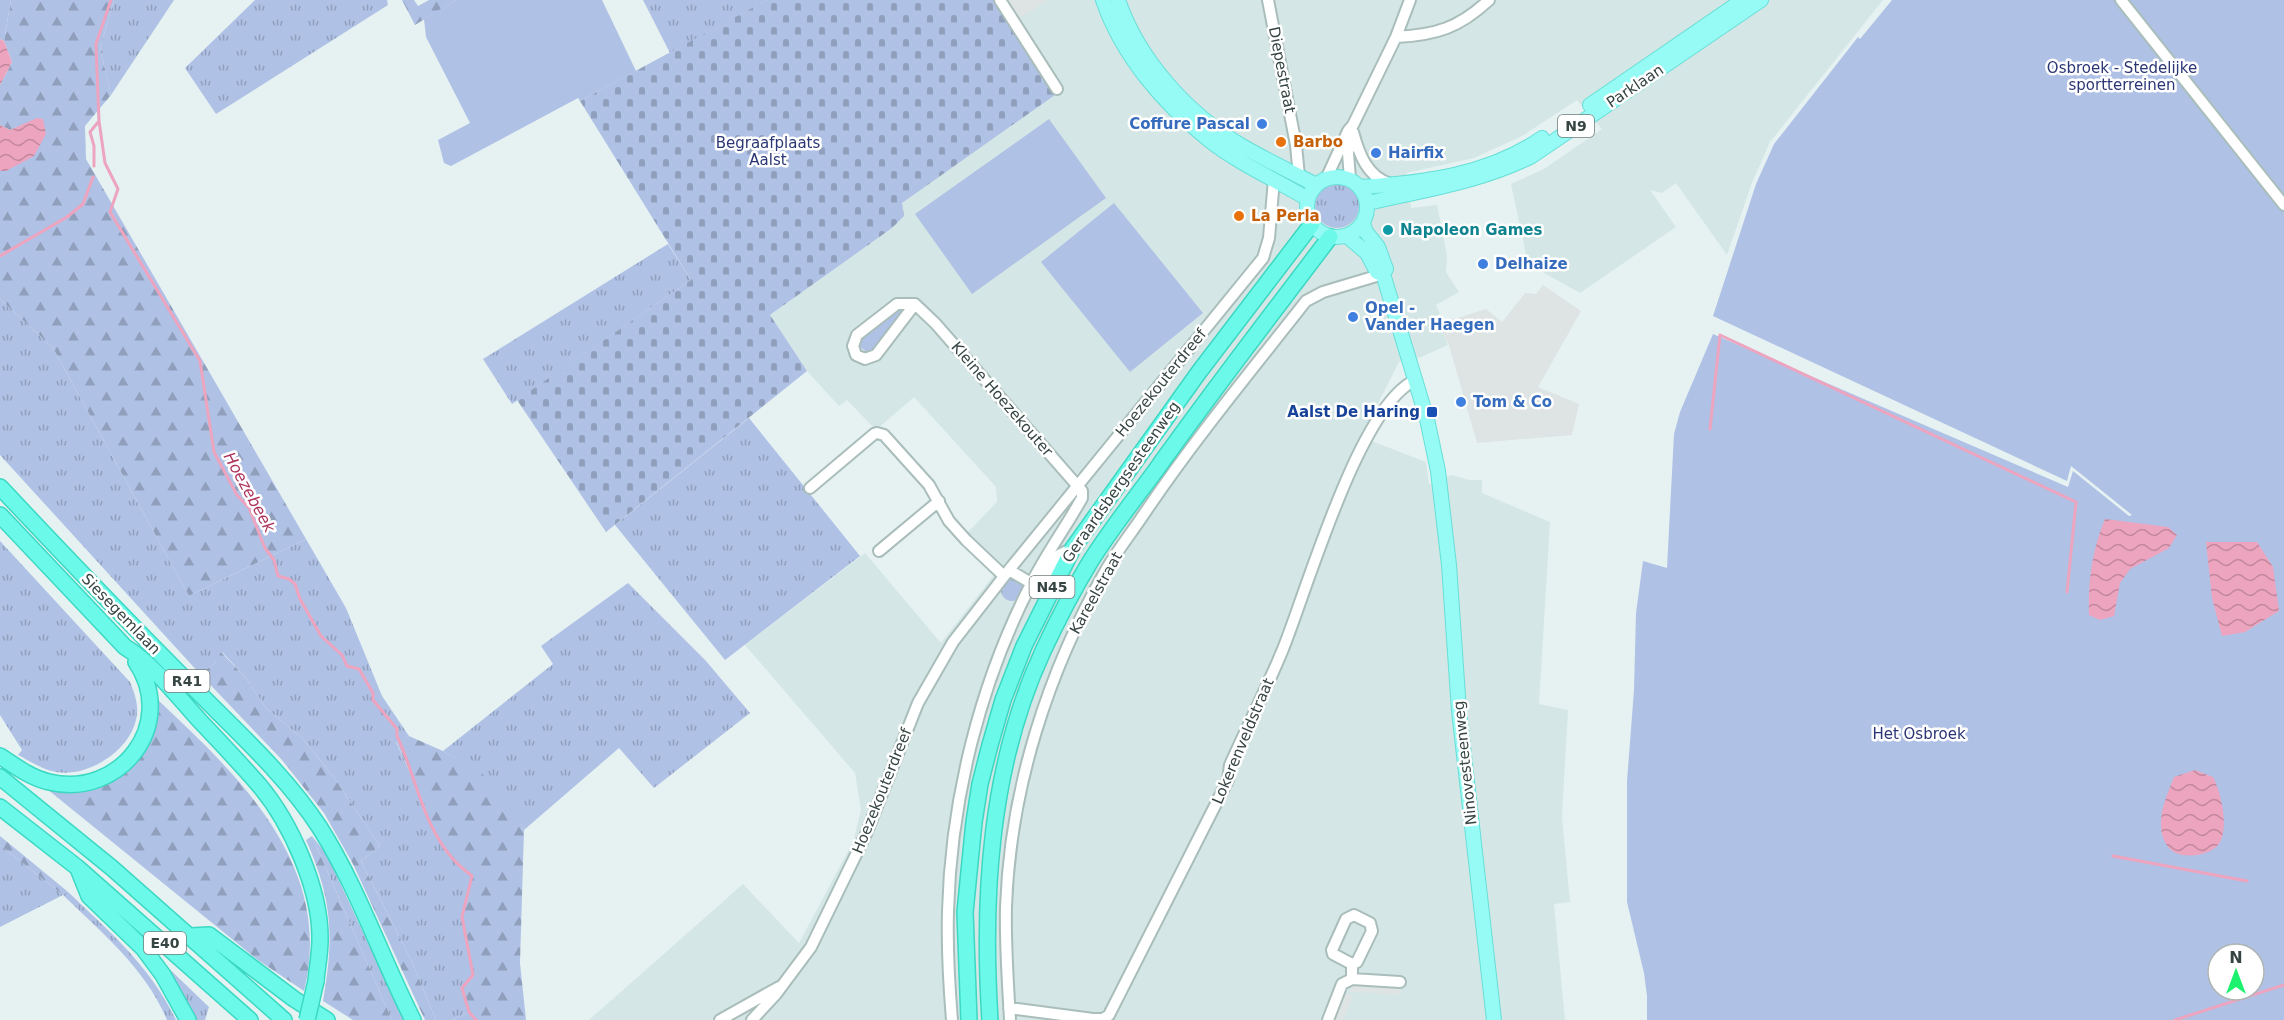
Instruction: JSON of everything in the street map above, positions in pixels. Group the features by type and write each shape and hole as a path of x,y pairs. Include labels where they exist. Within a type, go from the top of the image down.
{"highway":[{"name":"Geraardsbergsesteenweg","path":"969,1020 965,912 967,879 980,784 1003,700 1024,646 1073,549 1199,372 1312,224"},
{"name":"Geraardsbergsesteenweg","path":"990,1020 986,913 994,825 1010,749 1043,652 1091,560 1216,385 1330,237"},
{"name":"Siesegemlaan","path":"0,487 270,766 314,820 335,855 413,1020"},
{"name":"Siesegemlaan","path":"0,516 125,647 143,661 261,787 289,831 301,855 315,896 321,941 316,981 307,1020"},
{"path":"0,756 23,771 48,782 66,784 84,783 119,768 138,748 150,720 151,699 145,675 125,647"},
{"name":"E40","path":"0,777 104,861 284,1020"},
{"name":"E40","path":"0,807 78,868 250,1020"},
{"path":"78,868 89,896 143,948 163,975 188,1020"},
{"path":"191,936 209,935 294,999 327,1020"}],"main road":[{"path":"1103,0 1121,40 1139,68 1167,103 1211,142 1308,199"},
{"path":"1118,0 1145,53 1183,100 1214,127 1240,145 1299,176 1321,182 1336,177 1355,183 1368,203 1363,224 1347,236 1330,237 1312,224 1306,210 1308,199 1321,182"},
{"name":"Parklaan","path":"1355,183 1393,185 1483,168 1523,150 1743,0"},
{"name":"Parklaan","path":"1368,203 1467,182 1491,175 1532,156 1761,0"},
{"name":"Ninovesteenweg","path":"1363,224 1380,251 1386,269 1383,274 1432,438 1443,505 1459,711 1494,1020"},
{"path":"1347,236 1367,253 1377,272 1383,274"}],"street":[{"path":"999,0 1057,89"},
{"name":"Diepestraat","path":"1268,0 1296,144 1299,176"},
{"path":"1355,183 1348,153 1353,128 1396,37 1410,0"},
{"path":"1396,37 1423,36 1457,25 1489,0"},
{"path":"2121,0 2284,205"},
{"path":"1353,128 1360,156 1375,177 1393,185"},
{"path":"1321,182 1348,131 1353,128"},
{"name":"Hoezekouterdreef","path":"754,1019 811,947 866,834 906,730 930,679 953,642 1006,573 1079,492 1263,258 1269,238 1274,179"},
{"name":"Kareelstraat","path":"1010,1014 1006,905 1017,817 1028,763 1042,714 1060,663 1081,618 1107,568 1161,489 1306,300 1323,292 1383,274"},
{"path":"897,304 915,304 876,355 865,359 856,355 853,346 857,335 897,304"},
{"name":"Kleine Hoezekouter","path":"915,304 1063,469 1079,492"},
{"name":"Lokerenveldstraat","path":"1010,1014 1094,1019 1103,1019 1109,1015 1228,780 1230,765 1282,651 1352,466 1388,403 1406,385 1416,380"},
{"path":"810,488 877,433 884,435 929,485 949,521 966,540 1006,573 1031,583 1044,579 1059,555 1073,549"},
{"name":"Hoezekouterdreef","path":"952,1020 948,912 957,819 973,739 990,685 1019,610 1079,492"},
{"path":"879,551 939,501"},
{"path":"1354,915 1370,923 1372,931 1356,962 1352,964 1333,954 1332,950 1346,919 1354,915"},
{"path":"1352,964 1352,980"},
{"path":"1328,1020 1342,984 1352,980 1400,982"},
{"name":"Hoezekouterdreef","path":"720,1020 782,986"}],"shaded area":[{"path":"994,0 1883,0 1770,142 1752,183 1727,255 1676,183 1662,193 1650,190 1676,227 1580,293 1528,264 1511,184 1544,169 1602,129 1577,100 1522,136 1474,158 1406,173 1411,208 1437,205 1447,256 1446,272 1459,292 1436,305 1440,314 1436,316 1448,345 1421,357 1399,362 1361,437 1426,462 1429,484 1452,475 1469,480 1482,480 1482,493 1550,522 1539,704 1568,710 1562,817 1570,902 1554,904 1565,1020 589,1020 743,884 799,943 853,842 861,810 855,773 745,645 865,553 941,643 1001,566 967,533 997,502 996,487 914,397 876,430 847,400 839,406 807,371 769,316 892,228 904,216 901,203 1054,95"},
{"path":"1007,0 1048,0 1017,20"},
{"path":"1543,285 1581,311 1538,387 1579,404 1572,435 1477,443 1449,345 1439,324 1486,309 1502,322 1525,293 1536,294"},
{"path":"1351,983 1401,987 1400,995 1378,994 1378,989 1377,993 1351,992"},
{"path":"1346,993 1353,996 1344,1020 1335,1020"}],"green space":[{"path":"0,0 11,0 4,41 0,39"},
{"path":"11,0 114,0 100,48 111,95 85,126 86,159 306,539 189,596 53,348 0,299 0,171 6,171 28,123 10,130 0,125 0,85 12,62 4,41"},
{"path":"114,0 174,0 111,95 100,48"},
{"path":"255,0 387,0 388,5 216,114 185,68"},
{"path":"402,0 414,0 418,6 429,0 456,0 415,25"},
{"path":"456,0 602,0 636,71 580,101 578,98 451,166 444,163 438,140 470,123 426,37 424,19"},
{"path":"643,0 767,0 670,53"},
{"name":"Begraafplaats Aalst","path":"767,0 994,0 1055,95 902,203 904,216 892,228 770,315 807,371 606,532 517,400 691,280 580,101"},
{"name":"Het Osbroek","path":"1892,0 2284,0 2284,1020 1647,1020 1644,973 1627,902 1627,781 1634,690 1636,613 1643,561 1667,568 1674,434 1680,412 1713,334 2068,487 2073,471 2129,516 2132,515 2071,466 2067,481 1713,316 1756,184 1774,144 1858,37 1860,39"},
{"path":"1049,119 1106,198 972,294 915,214"},
{"path":"1337,184 1353,190 1359,206 1353,222 1337,228 1321,222 1315,206 1321,190"},
{"path":"1114,203 1203,313 1130,372 1041,262"},
{"path":"668,244 691,280 512,404 483,359"},
{"path":"0,299 53,348 189,596 306,539 346,608 382,696 409,736 396,742 423,801 431,826 453,860 472,876 462,917 473,975 462,988 469,1012 452,1020 436,1020 412,962 361,861 380,846 333,776 302,738 266,708 245,677 222,652 215,663 200,674 0,455"},
{"path":"898,310 904,310 873,352 867,352 860,347 859,339"},
{"path":"749,418 860,556 725,660 615,525"},
{"path":"0,541 130,682 137,705 134,726 119,749 96,765 69,773 51,771 37,765 18,755 22,750 0,715"},
{"path":"1012,579 1022,586 1023,590 1016,600 1012,601 1002,594 1001,590 1008,580"},
{"path":"628,583 706,661 750,713 654,788 619,748 524,830 508,802 491,783 443,751 553,664 541,646"},
{"path":"221,652 245,677 266,708 302,738 333,776 380,846 361,861 412,962 436,1020 425,1020 353,864 324,813 282,760 200,674 215,663"},
{"path":"157,699 248,792 273,827 293,864 306,903 310,946 304,991 258,960 47,789 84,791 96,788 119,776 138,758 154,732"},
{"path":"409,736 443,751 484,775 513,806 524,830 520,963 526,1020 452,1020 469,1012 462,988 473,975 462,917 472,876 453,860 431,826 423,801 396,741"},
{"path":"0,836 67,891 63,895 0,845"},
{"path":"312,836 327,855 404,1020 392,1020"},
{"path":"312,836 392,1020 353,1020 323,1001 329,957 329,919 322,882 306,840"},
{"path":"0,845 63,895 0,927"},
{"path":"67,891 142,966 176,1020 167,1020 147,984 135,968 108,938 63,895"},
{"path":"160,960 209,1007 205,1020 194,1020"}],"water":[{"path":"0,39 4,41 12,62 0,85"},
{"path":"37,118 43,119 46,134 34,156 6,171 0,171 0,125 10,130"},
{"path":"2105,519 2168,527 2177,535 2169,548 2130,569 2120,583 2114,616 2100,620 2089,615 2089,590 2094,554"},
{"path":"2206,542 2257,542 2273,567 2279,611 2245,632 2222,636 2212,598"},
{"path":"2195,770 2213,777 2223,808 2223,833 2214,849 2202,854 2181,855 2172,851 2163,838 2162,813 2174,777"}],"waterway":[{"name":"Hoezebeek","path":"111,0 96,44 99,121 105,163 118,189 110,212 200,361 214,452 237,495 249,508 265,548 274,560 278,576 289,579 295,584 300,599 321,636 342,655 347,666 359,669 373,693 373,700 397,729 397,736 427,817 443,847 472,876 462,917 473,975 462,988 469,1012 476,1020"},
{"path":"94,166 94,146 90,132 99,121"},
{"path":"0,256 67,217 83,204 93,177"},
{"path":"1710,429 1720,335 2076,502 2067,592"},
{"path":"2113,856 2247,881"},
{"path":"2175,1020 2284,985"}],"place":[{"name":"Coffure Pascal","path":"1262,124"},
{"name":"Barbo","path":"1281,142"},
{"name":"Hairfix","path":"1376,153"},
{"name":"La Perla","path":"1239,216"},
{"name":"Napoleon Games","path":"1388,230"},
{"name":"Delhaize","path":"1483,264"},
{"name":"Opel - Vander Haegen","path":"1353,317"},
{"name":"Tom & Co","path":"1461,402"},
{"name":"Aalst De Haring","path":"1432,412"}],"park label":[{"name":"Osbroek - Stedelijke sportterreinen","path":"2122,76"}]}
